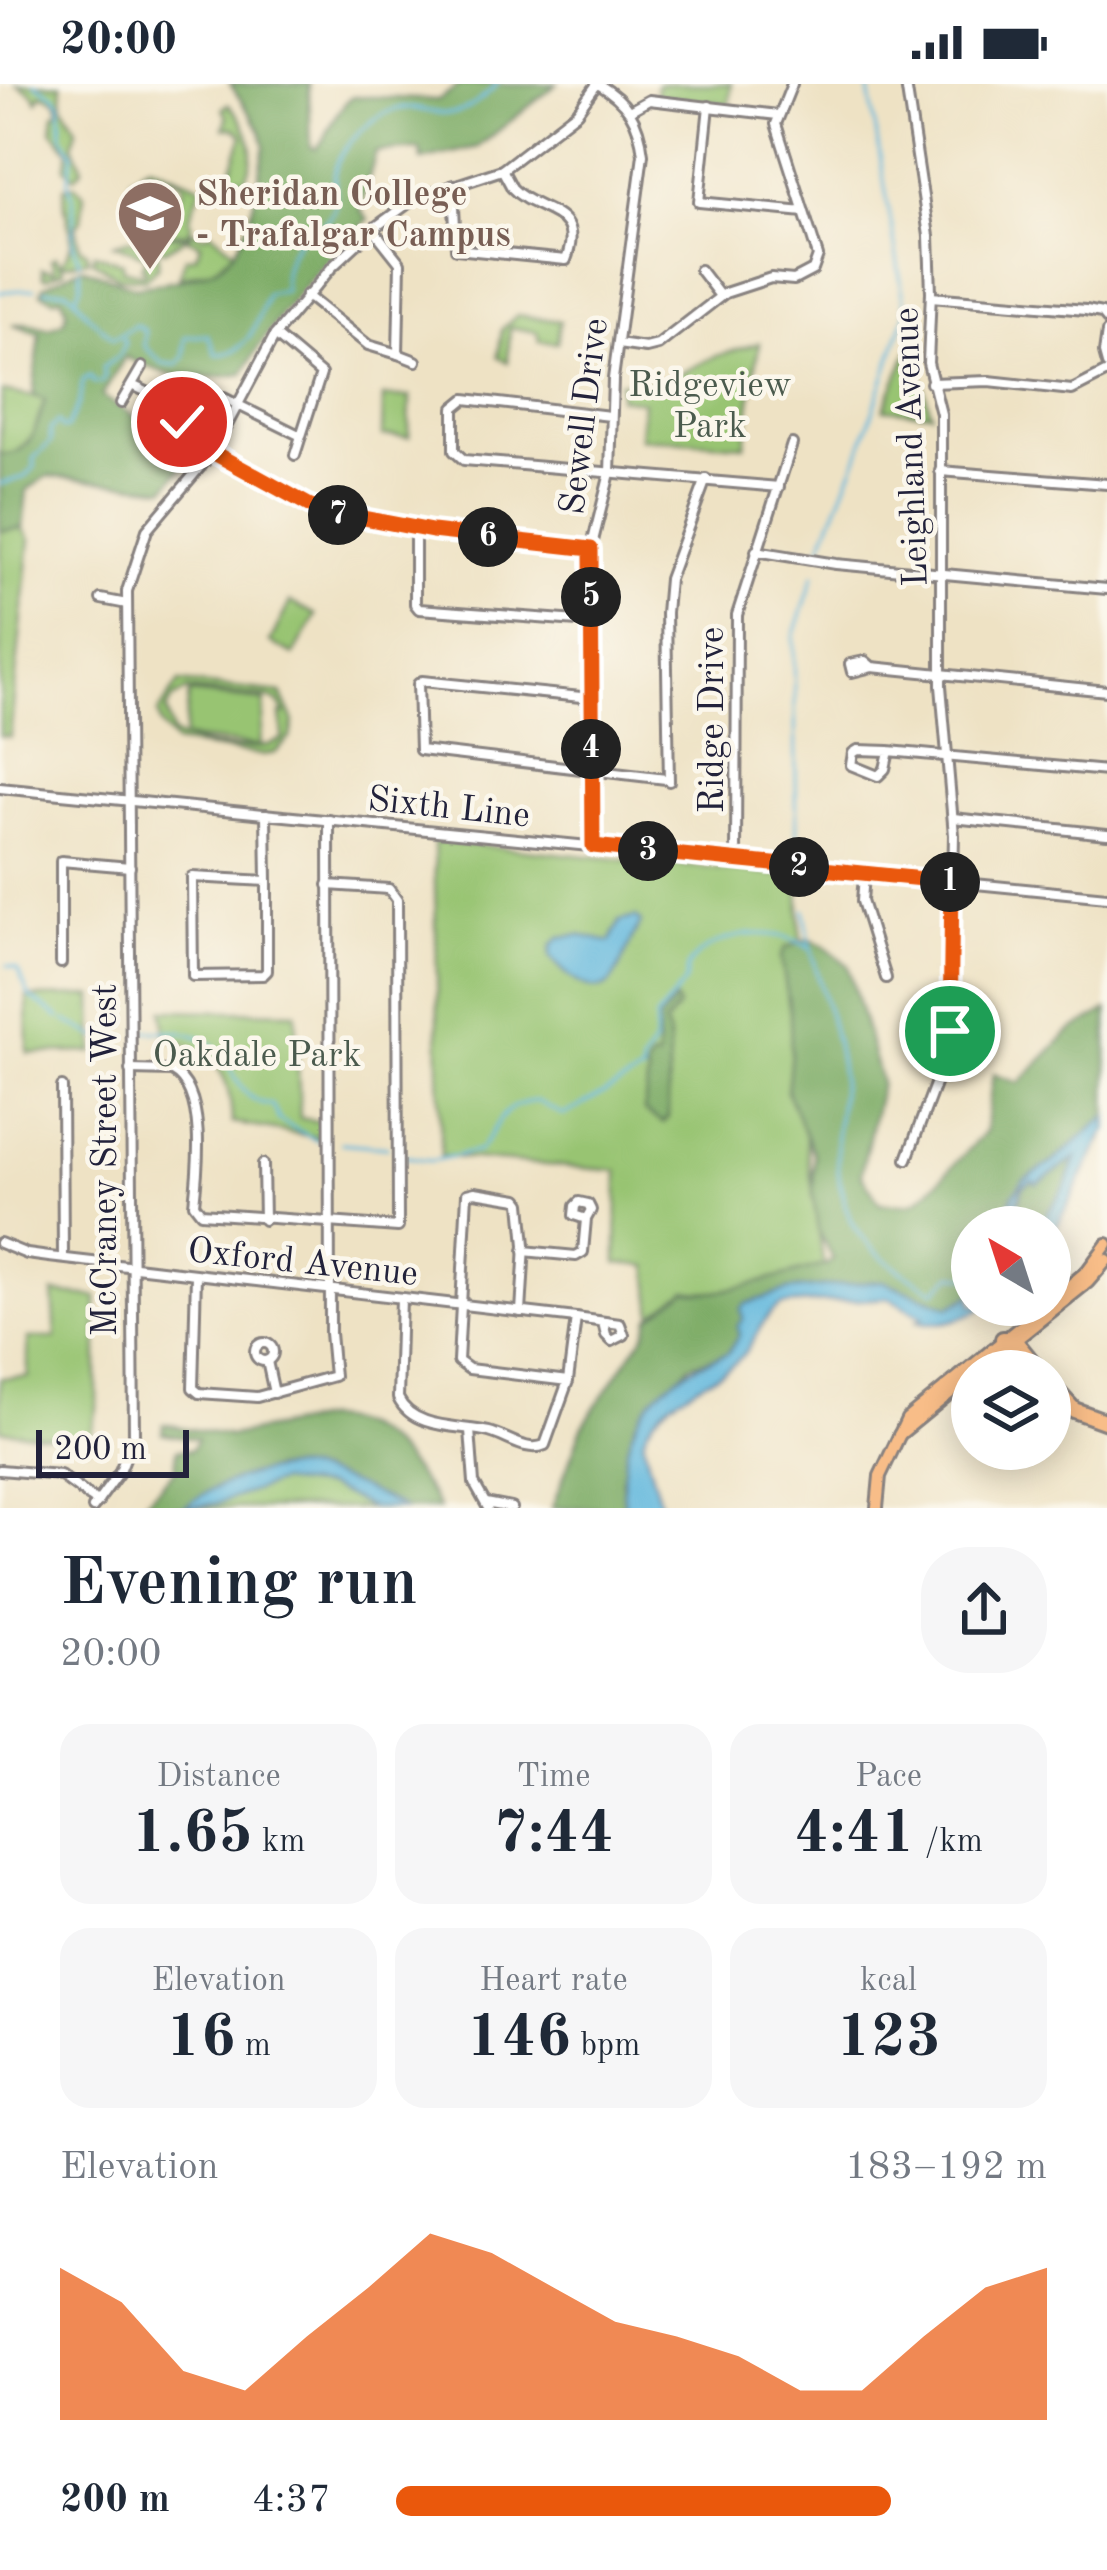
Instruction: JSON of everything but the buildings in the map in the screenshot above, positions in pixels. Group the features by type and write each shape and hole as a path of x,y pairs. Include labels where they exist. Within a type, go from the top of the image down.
{"highway":[{"path":"1011,1336 1022,1350"},
{"path":"1071,1407 1107,1423"}],"main road":[{"path":"1071,1285 1107,1244"},
{"path":"997,1350 1088,1282 1107,1260"},
{"path":"877,1508 880,1476 907,1419 1023,1326"},
{"path":"899,1435 951,1392"}],"street":[{"path":"453,185 456,249 566,260 571,234 565,221 514,190 502,170 577,112 598,84 631,110 650,100 778,115"},
{"path":"650,100 651,84"},
{"path":"618,344 658,345 720,296 771,278 794,280 813,270 818,256 776,124 792,84"},
{"name":"Leighland Avenue","path":"906,84 926,205 931,297 928,363 941,414 941,674 953,818 946,1055 907,1160"},
{"path":"709,106 699,202 804,212"},
{"name":"Sewell Drive","path":"593,846 591,549 610,472 610,416 643,154 640,129 631,110"},
{"name":"McCraney Street West","path":"95,1505 120,1472 134,1435 127,604 134,562 147,530 212,453 275,335 306,295 373,229 414,199 502,170"},
{"path":"373,229 400,262 398,354"},
{"path":"700,270 720,296"},
{"path":"306,295 368,345 416,361"},
{"path":"931,297 1086,310 1107,319"},
{"path":"931,383 989,381 1072,390 1107,368 1107,332"},
{"path":"275,335 333,384"},
{"path":"121,404 142,367"},
{"path":"295,455 321,374"},
{"path":"132,385 181,408 212,397 239,404 301,436"},
{"path":"610,416 465,399 454,408 454,451 464,460 779,487"},
{"path":"181,408 186,432 212,453 316,509 591,549"},
{"name":"Ridge Drive","path":"736,861 737,614 792,444"},
{"path":"940,471 1107,484"},
{"path":"591,698 422,681 418,684 421,750 424,754 668,780 669,580 706,479"},
{"path":"415,527 415,604 419,608 591,622"},
{"path":"756,551 836,564 1107,589"},
{"path":"101,598 127,604"},
{"path":"872,667 1107,691"},
{"path":"889,751 878,776 851,765 858,750 889,751 1107,771"},
{"name":"Sixth Line","path":"0,788 1107,897"},
{"path":"266,814 267,881 267,971 194,976 192,877 267,881"},
{"path":"953,818 1107,834"},
{"path":"196,1275 193,1388 199,1393 257,1397 334,1376 329,820"},
{"path":"61,963 61,861 130,867"},
{"path":"864,875 862,901 886,978"},
{"path":"130,1070 172,1071 191,1088 196,1105 196,1209 201,1214 398,1227 397,900 389,889 328,885"},
{"path":"62,1087 63,1258"},
{"path":"263,1164 263,1220"},
{"path":"521,1312 524,1251 518,1199 467,1194 461,1366 568,1381"},
{"path":"524,1251 576,1256 583,1252 586,1219"},
{"name":"Oxford Avenue","path":"0,1243 27,1254 131,1268 602,1322"},
{"path":"401,1298 398,1398 403,1408 440,1425 540,1449 568,1381 576,1318"},
{"path":"267,1360 274,1393"},
{"path":"470,1430 474,1483 487,1505 512,1508"},
{"path":"0,1470 60,1475 95,1505"}],"green space":[{"path":"17,84 61,84 63,105 77,128 73,145 83,168 75,177 65,168 69,151 52,130 54,114 59,111 56,100 41,94 37,101"},
{"path":"230,84 309,84 311,147 316,149 353,96 438,100 461,84 557,84 478,147 422,160 420,149 376,152 360,210 368,220 299,292 243,374 182,377 125,357 102,396 194,454 165,488 48,476 27,490 23,528 0,531 0,454 26,445 45,400 33,395 40,333 12,325 50,328 64,321 67,310 61,297 41,293 44,286 82,267 135,287 199,275 229,257 251,212 265,146 261,131"},
{"path":"657,84 731,84 729,104 656,96"},
{"path":"228,104 242,121 252,152 242,182 229,177 243,135 224,128 223,108"},
{"path":"149,164 204,187 189,220 189,233 138,233 135,229 136,217 137,225 150,230 156,225 164,203 178,203 184,188 181,181 148,169 134,204 138,211 134,211 130,179"},
{"path":"75,185 84,194 76,226 88,260 61,265 64,270 43,277 42,269 55,271 51,260 56,257 60,264 71,246 64,200 65,187"},
{"path":"192,231 204,236 211,232 235,251 212,270 179,277 185,258 196,256 201,244 186,238 164,251 143,236 190,236"},
{"path":"129,239 158,253 158,266 145,279 118,277 92,260 94,253 123,263 122,269 143,274 147,256 114,244"},
{"path":"517,315 560,321 557,343 539,341 537,332 510,327 508,362 498,357 502,329"},
{"path":"918,329 917,364 931,413 884,409"},
{"name":"Ridgeview Park","path":"759,343 745,445 640,438 643,401 619,398 620,382 659,381"},
{"path":"2,391 45,399 33,436 13,455 0,454"},
{"path":"383,397 410,397 409,437 382,436"},
{"path":"23,528 30,539 10,737 0,736 0,531"},
{"path":"290,602 316,615 294,655 270,642"},
{"path":"179,682 281,693 294,722 291,737 275,753 262,755 175,743 158,713","holes":["187,690 269,698 285,713 281,714 283,738 260,746 229,747 183,739 173,734 166,710"]},
{"path":"189,693 265,701 260,746 184,738"},
{"path":"434,841 799,877 806,1142 824,1268 654,1326 648,1266 617,1263 618,1171 441,1156"},
{"path":"807,939 824,945 848,965 881,1083 861,1174 880,1203 908,1204 918,1199 985,1132 993,1074 1019,1083 1069,1032 1107,1010 1107,1116 1052,1163 1024,1180 1010,1206 951,1206 951,1306 882,1281 789,1290 745,1304 739,1335 728,1353 690,1365 635,1424 622,1480 625,1508 552,1508 582,1427 646,1332 650,1317 687,1290 735,1288 826,1265 833,1259 818,1230 814,1155 787,1092 791,1052 781,957 785,948"},
{"name":"Oakdale Park","path":"93,996 94,1052 28,1053 27,997"},
{"path":"675,1000 678,1007 665,1024 668,1117 663,1123 644,1111 645,1071 651,1058 657,1059 658,1020"},
{"name":"Oakdale Park","path":"163,1010 296,1012 300,1118 323,1122 322,1138 232,1123 228,1089 217,1066 197,1050 166,1036"},
{"path":"1077,1157 1052,1206 1017,1206 1023,1187 1032,1181 1037,1184"},
{"path":"53,1293 97,1297 97,1409 87,1447 66,1437 0,1430 0,1378 28,1377 28,1338 56,1338"},
{"path":"321,1419 360,1426 376,1435 405,1460 439,1508 404,1508 318,1472 290,1468 215,1488 184,1508 139,1508 175,1470 177,1450 191,1450 197,1439 162,1433 163,1424 230,1436"},
{"path":"336,1422 372,1433 403,1462 435,1508 153,1508"}],"water":[{"path":"636,917 641,923 607,985 580,983 550,956 560,937 579,935 610,942 620,921"},
{"path":"1107,1116 1107,1129 1067,1206 1052,1206 1076,1158 1037,1184 1032,1181 1022,1187 1016,1206 1010,1206 1024,1180 1052,1163"},
{"path":"882,1281 951,1306 951,1320 917,1321 923,1317 889,1298 782,1305 768,1316 736,1362 672,1401 651,1422 644,1441 661,1508 625,1508 626,1452 644,1409 678,1376 728,1353 739,1335 740,1309 745,1304 789,1290"},
{"path":"290,1468 334,1477 404,1508 372,1508 327,1487 278,1482 219,1503 184,1508 234,1480"}],"waterway":[{"path":"35,84 60,103 62,135 73,154 68,181 80,262"},
{"path":"80,269 81,285 75,297 88,315 114,338 136,325 145,331 144,346 162,363 177,365 184,357 185,337 208,335 216,354 237,349 250,334 267,294 285,290 292,250 333,210 337,165 356,136 391,111 461,111 497,84"},
{"path":"819,551 858,456 906,313 868,84"},
{"path":"0,292 34,289"},
{"path":"45,290 66,290 75,297"},
{"path":"0,484 25,477 35,467 34,458 51,442 50,430 58,421 67,428 83,380 90,376 94,383 101,383 102,368 120,355 122,337"},
{"path":"797,848 794,637 814,575"},
{"path":"805,910 841,1074 837,1160 847,1209 869,1245 908,1275 935,1291 951,1276"},
{"path":"404,1156 431,1161 478,1151 513,1107 536,1101 564,1115 642,1073 642,1063 655,1042 656,1018 686,981 687,967 712,945 762,934 795,940 809,948"},
{"path":"7,966 17,969 30,997 60,1018"},
{"path":"65,1020 94,1036 115,1037"},
{"path":"140,1031 179,1032 206,1040 251,1097 272,1105 279,1120 318,1141"},
{"path":"341,1143 387,1147"}],"place":[{"name":"Sheridan College - Trafalgar Campus","path":"150,272"}],"route":[{"path":"182,422 194,442 316,509 432,531 591,549 593,846 952,882 950,1031"}]}
